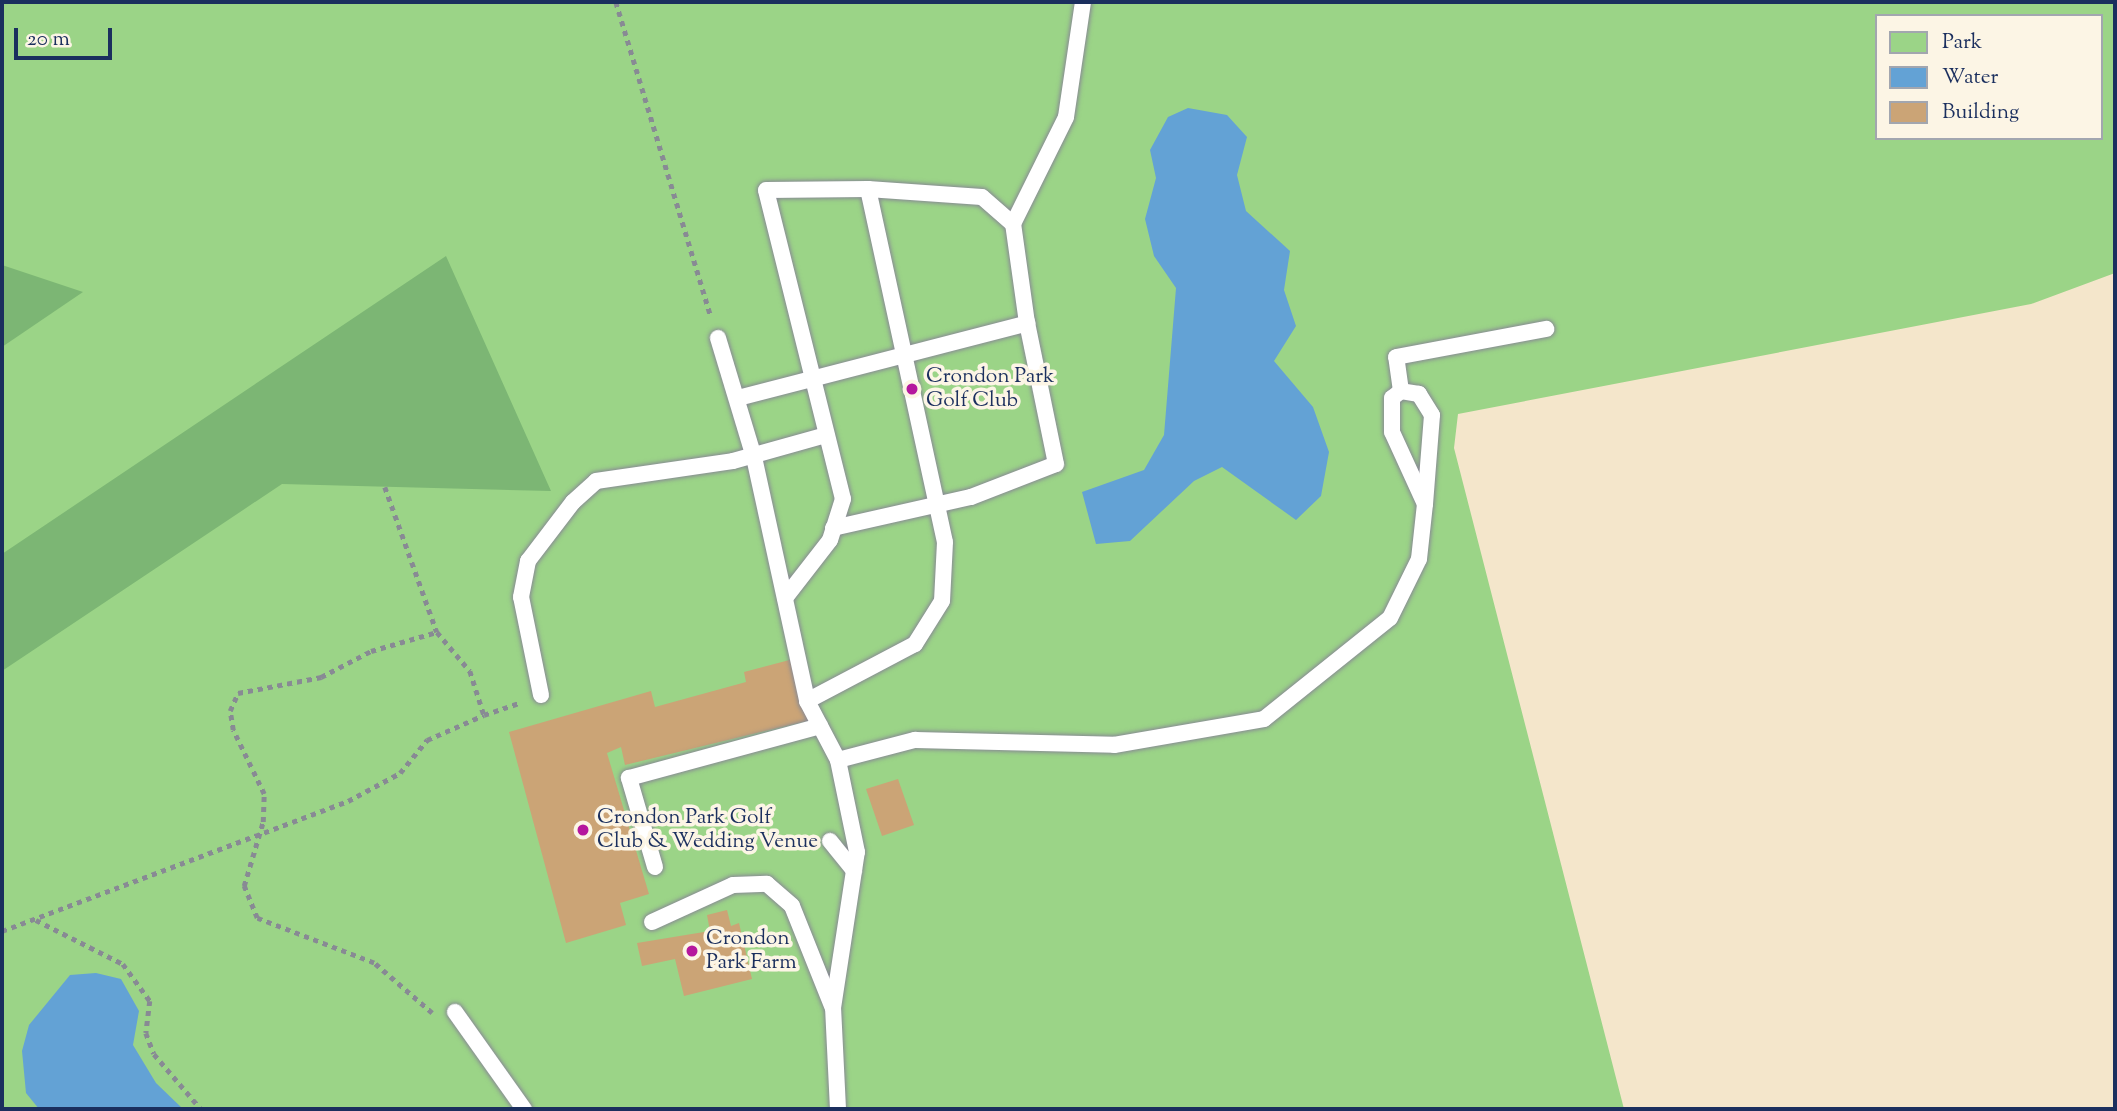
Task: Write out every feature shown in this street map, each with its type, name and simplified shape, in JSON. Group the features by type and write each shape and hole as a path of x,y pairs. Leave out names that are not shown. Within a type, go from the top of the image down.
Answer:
{"lane":[{"path":"833,528 937,504 1056,464 1027,323 1013,224 1066,117 1083,2"},
{"path":"785,598 807,575 833,528 843,499 766,190 867,189 982,197 1013,224"},
{"path":"807,701 915,644 942,601 945,542 867,189"},
{"path":"738,398 902,352 1027,323"},
{"path":"1401,391 1396,357 1546,329"},
{"path":"718,338 754,457 807,701 838,760 858,852 833,1008 838,1109"},
{"path":"838,760 915,740 1114,746 1264,719 1390,618 1419,559 1425,504 1432,415 1419,394 1401,391 1392,398 1392,432 1425,504"},
{"path":"541,695 521,597 528,561 548,528 596,481 754,457 826,435"},
{"path":"655,867 629,778 820,726"},
{"path":"830,841 854,871"},
{"path":"652,922 733,885 767,884 792,906 833,1008"},
{"path":"455,1012 524,1109"}],"path":[{"path":"616,2 718,338"},
{"path":"385,487 437,632 470,671 484,715"},
{"path":"437,632 371,651 321,677 238,692 230,710 233,730 264,794 261,830 244,886 257,918 374,962 427,1011 440,1017 455,1012"},
{"path":"2,931 377,788 427,740 484,715 541,695"},
{"path":"36,920 123,964 150,1001 146,1032 154,1054 201,1109"}],"green space":[{"path":"2,2 2115,2 2115,273 2031,304 1458,414 1454,448 1624,1109 2,1109"},
{"path":"446,256 551,491 282,484 2,671 2,554"},
{"path":"2,265 83,292 2,347"}],"water":[{"path":"1188,108 1227,115 1247,137 1237,175 1246,211 1290,251 1284,290 1296,326 1274,361 1313,407 1329,452 1321,496 1296,520 1222,467 1194,481 1130,541 1096,544 1082,492 1144,470 1164,435 1176,288 1154,256 1145,219 1156,178 1150,150 1168,117"},
{"path":"96,973 121,979 139,1011 133,1045 156,1083 183,1109 39,1109 26,1093 22,1051 29,1025 70,975"}],"building":[{"name":"Crondon Park Golf Club & Wedding Venue","path":"797,658 811,720 625,765 621,747 607,753 649,894 620,903 626,925 566,943 509,732 651,691 655,707 746,682 744,672"},
{"path":"898,779 914,825 882,836 866,789"},
{"name":"Crondon Park Farm","path":"727,910 731,926 739,923 752,979 684,996 675,959 642,966 637,943 710,931 707,915"}],"place":[{"name":"Crondon Park Golf Club","path":"912,389"},
{"name":"Crondon Park Golf Club & Wedding Venue","path":"583,830"},
{"name":"Crondon Park Farm","path":"692,951"}]}
